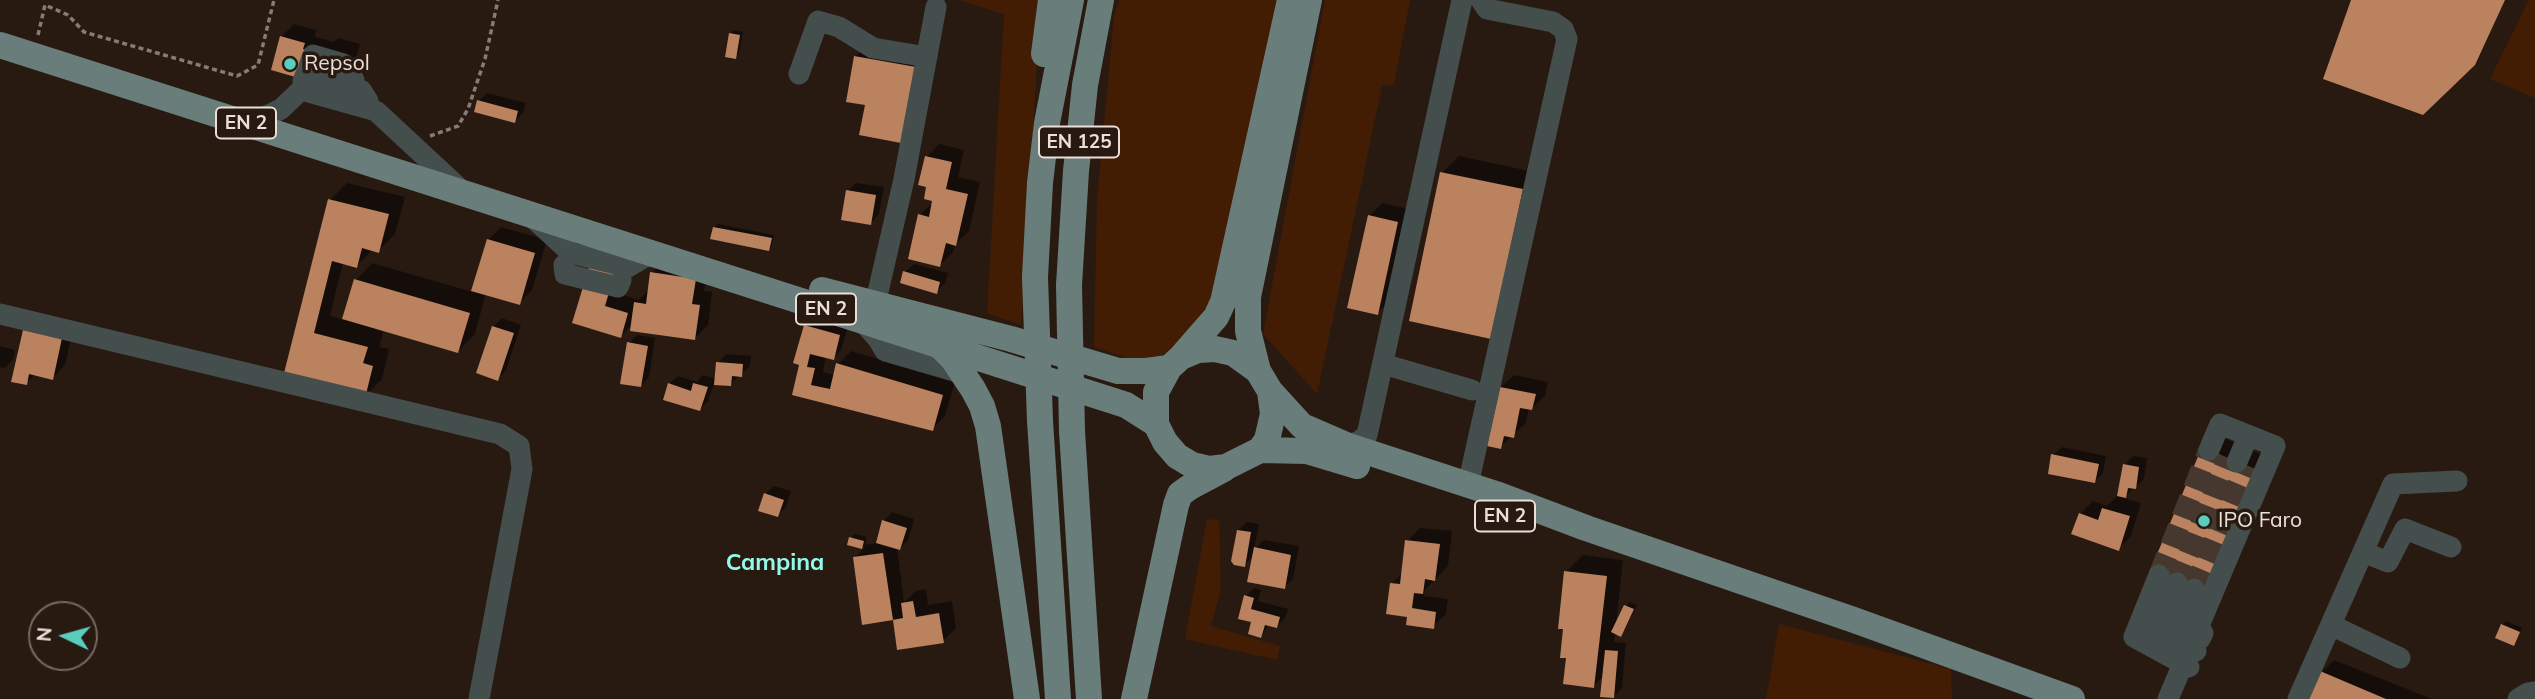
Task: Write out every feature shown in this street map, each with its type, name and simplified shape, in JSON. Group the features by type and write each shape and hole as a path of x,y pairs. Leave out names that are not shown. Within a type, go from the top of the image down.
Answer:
{"main road":[{"path":"1040,183 1038,117 1051,0"},
{"name":"EN 125","path":"1058,699 1040,421 1035,277 1046,123 1071,0"},
{"name":"EN 125","path":"1089,699 1072,431 1069,285 1083,110 1101,0"},
{"path":"1156,424 1156,392 1175,363 1216,317 1223,302 1290,0"},
{"path":"1134,699 1176,505 1181,494 1189,487 1251,455 1267,440 1272,427 1273,414 1248,331 1248,297 1309,0"},
{"name":"EN 2","path":"0,45 655,254 869,313 1011,339 1118,371 1175,363 1198,350 1215,349 1233,353 1264,381 1302,426 1346,445 1751,584 2072,699"},
{"name":"EN 2","path":"492,201 869,313 939,344 1126,405 1156,424 1165,442 1177,456 1192,465 1209,469 1226,467 1251,455 1307,450 1573,536 1751,584"},
{"path":"939,344 964,374 982,406 988,426 1027,699"}],"street":[{"path":"1346,445 1359,442 1367,435 1462,0"},
{"path":"1468,485 1567,38 1563,29 1553,22 1513,7 1487,9 1481,0"},
{"path":"936,7 904,179 869,313 885,351 964,374"},
{"path":"799,74 818,21 839,27 873,48 927,57"},
{"path":"303,79 401,135"},
{"path":"250,124 271,116 303,79"},
{"path":"303,79 362,91 401,135 461,191"},
{"path":"303,79 362,91"},
{"path":"527,212 559,255 623,277"},
{"path":"559,255 570,253 623,277"},
{"path":"623,277 643,257 655,254"},
{"path":"0,314 500,434 519,446 522,468 479,699"},
{"path":"1383,364 1472,390"},
{"path":"1371,419 1375,438 1389,459"},
{"path":"2168,699 2192,650 2275,446 2243,434 2228,458"},
{"path":"2298,699 2393,484 2456,481"},
{"path":"2363,552 2388,562 2405,529 2451,547"},
{"path":"2177,583 2158,629 2192,650"},
{"path":"2331,625 2400,658"},
{"path":"2176,699 2192,650"},
{"path":"2518,699 2535,692"}],"path":[{"path":"34,55 46,2 68,15 84,32 237,76 258,65 274,0"},
{"path":"401,135 442,133 458,126 468,109 485,59 498,0"}],"shaded area":[{"path":"958,0 1041,0 1021,325 987,313 1004,14"},
{"path":"1119,0 1281,0 1215,289 1198,327 1160,357 1130,359 1094,347 1097,200 1114,16"},
{"path":"1325,0 1410,0 1394,85 1382,86 1317,394 1263,334"},
{"path":"2529,0 2535,0 2535,98 2490,79"},
{"path":"1207,519 1219,520 1221,589 1211,626 1280,646 1277,660 1185,639"},
{"path":"1779,624 1951,669 1952,699 1766,699"}],"building":[{"path":"2351,0 2505,0 2475,65 2423,115 2323,79"},
{"path":"729,33 740,35 736,59 725,57"},
{"path":"280,36 305,43 303,49 322,54 313,82 271,70"},
{"path":"854,56 916,67 901,143 859,135 865,105 846,102"},
{"path":"477,100 518,111 515,123 474,112"},
{"path":"925,156 952,162 946,189 968,194 956,246 946,243 940,267 908,259 918,214 929,217 932,201 924,199 926,187 918,185"},
{"path":"1440,172 1523,189 1491,339 1409,321"},
{"path":"846,190 876,195 871,225 841,220"},
{"path":"328,199 389,214 379,253 362,248 357,268 332,261 314,333 368,347 363,363 373,366 365,398 283,377"},
{"path":"1368,215 1398,222 1378,315 1347,308"},
{"path":"713,227 772,238 769,251 710,239"},
{"path":"487,239 535,253 520,305 471,291"},
{"path":"594,251 619,259 605,306 628,313 621,338 572,323"},
{"path":"903,271 940,282 937,294 900,283"},
{"path":"650,272 696,279 692,304 700,305 695,340 630,331 634,302 646,304"},
{"path":"354,279 470,313 458,353 342,319"},
{"path":"804,325 840,335 834,360 810,354 807,367 815,368 811,385 830,389 836,363 943,395 933,431 792,395 799,365 793,363"},
{"path":"492,326 514,333 498,381 476,373"},
{"path":"23,330 62,338 53,380 29,374 27,385 11,382"},
{"path":"627,342 648,346 641,387 620,384"},
{"path":"716,362 743,364 742,377 732,376 731,386 714,385"},
{"path":"668,383 691,391 693,383 708,387 700,411 663,400"},
{"path":"1500,387 1536,394 1532,410 1520,408 1514,438 1504,436 1501,449 1487,446"},
{"name":"IPO Faro","path":"2202,447 2257,471 2205,595 2150,571"},
{"path":"2051,454 2099,464 2095,483 2048,474"},
{"path":"2123,464 2139,467 2136,489 2128,488 2126,498 2117,496"},
{"path":"764,493 784,500 778,517 758,511"},
{"path":"2102,508 2130,516 2119,551 2071,534 2079,513 2098,520"},
{"path":"882,520 907,528 900,550 876,543"},
{"path":"1237,530 1251,532 1245,567 1234,565 1231,561"},
{"path":"849,537 864,541 862,549 847,545"},
{"path":"1405,540 1440,544 1435,581 1425,579 1423,594 1414,593 1412,608 1436,612 1434,629 1406,625 1407,617 1386,614 1390,583 1400,584"},
{"path":"1254,547 1291,555 1285,589 1247,582"},
{"path":"883,553 893,620 862,625 853,557"},
{"path":"1564,571 1607,576 1594,688 1563,684 1566,658 1560,658 1563,629 1558,629"},
{"path":"1244,595 1254,598 1251,609 1280,617 1277,628 1265,625 1261,638 1248,634 1251,622 1238,619"},
{"path":"913,601 916,617 939,613 944,643 897,650 893,620 903,618 901,603"},
{"path":"1624,605 1634,609 1621,637 1611,632"},
{"path":"2501,624 2520,632 2514,646 2495,638"},
{"path":"1605,650 1618,651 1614,698 1600,697"},
{"path":"2320,671 2386,699 2308,699"}],"tunnel":[{"path":"2159,575 2209,450"},
{"path":"2177,583 2228,458"},
{"path":"2194,589 2246,465"}],"place":[{"name":"Repsol","path":"290,64"},
{"name":"IPO Faro","path":"2204,521"}],"district":[{"name":"Campina","path":"775,563"}]}
